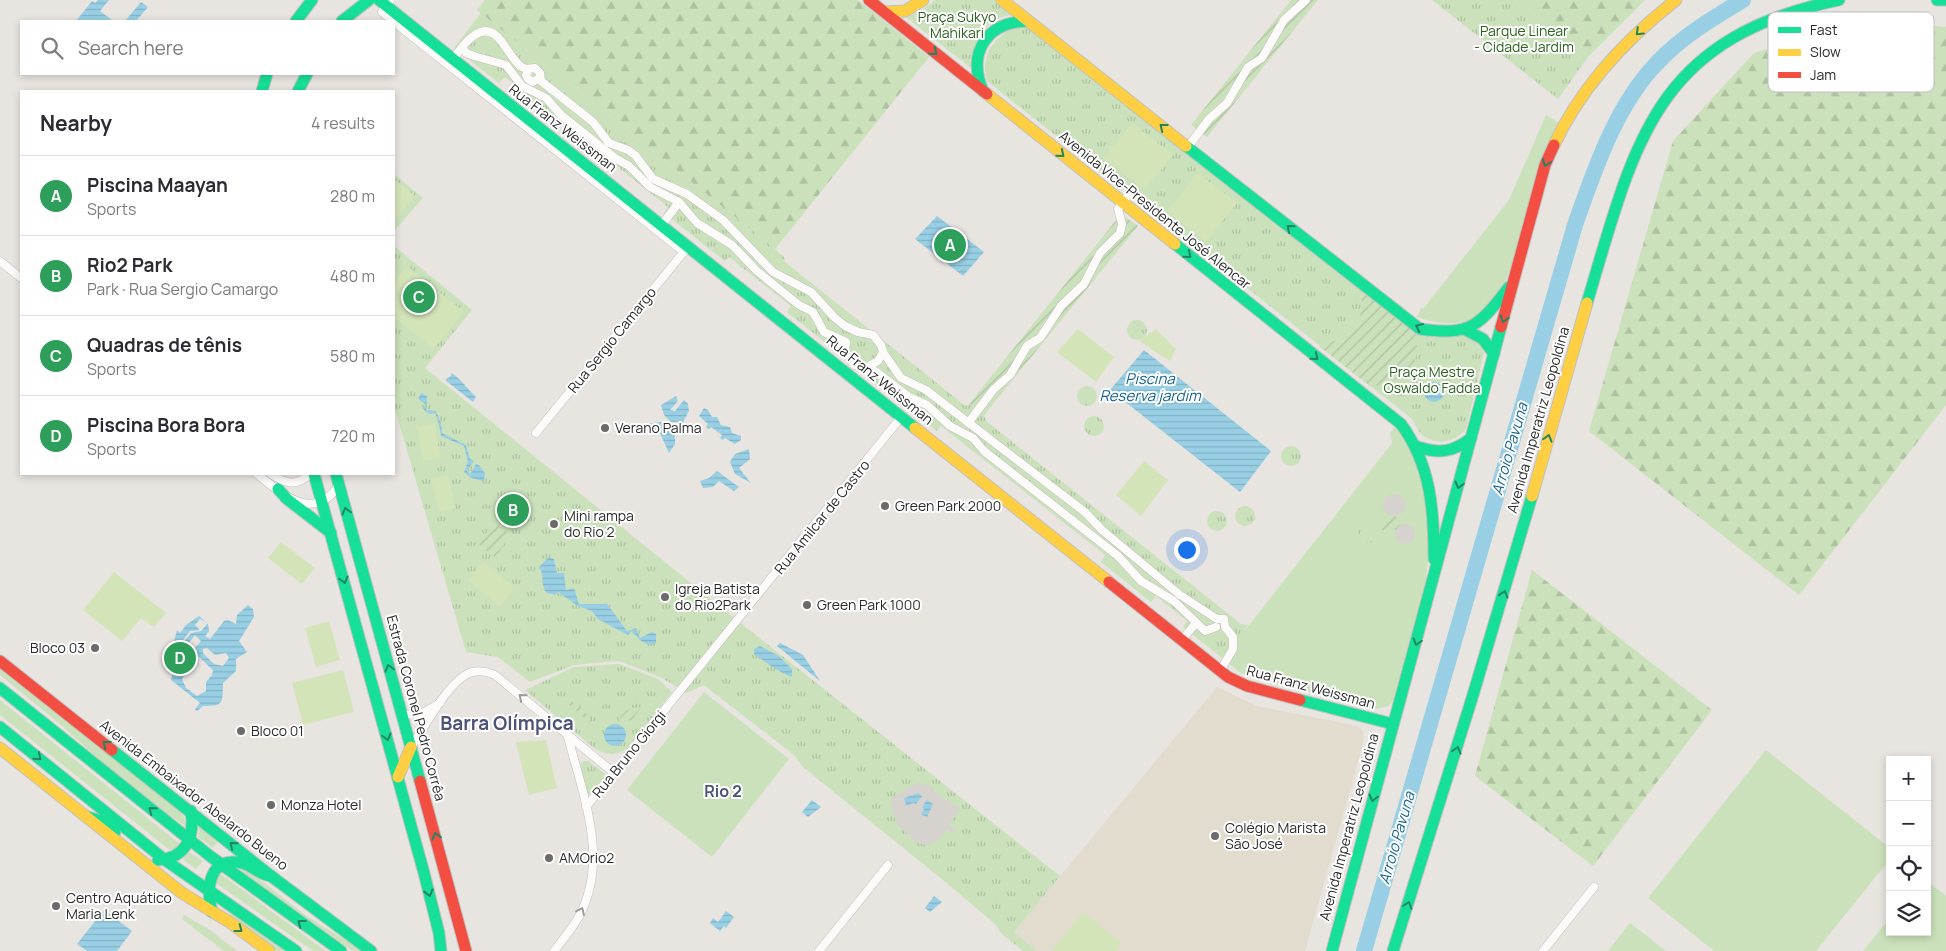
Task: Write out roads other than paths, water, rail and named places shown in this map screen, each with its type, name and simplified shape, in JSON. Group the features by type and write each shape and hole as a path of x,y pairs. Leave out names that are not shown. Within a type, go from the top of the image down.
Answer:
{"main road":[{"path":"297,20 312,0"},
{"path":"343,20 369,0"},
{"name":"Avenida Vice-Presidente José Alencar","path":"869,0 1401,424 1418,447 1429,482 1435,531 1434,578"},
{"path":"884,12 905,11 923,0"},
{"path":"1002,0 1405,319 1420,328 1428,331 1453,332 1466,330 1478,324 1496,307 1514,280"},
{"name":"Avenida Imperatriz Leopoldina","path":"1332,951 1537,190 1565,121 1585,91 1623,48 1660,12 1676,0"},
{"name":"Avenida Imperatriz Leopoldina","path":"1786,12 1840,0"},
{"path":"1937,0 1946,0"},
{"name":"Rua Franz Weissman","path":"385,2 661,226 686,249 902,416 1220,671 1247,686 1393,724"},
{"name":"Avenida Imperatriz Leopoldina","path":"1393,951 1514,561 1608,232 1631,163 1648,128 1671,90 1722,42 1768,19"},
{"path":"983,91 976,67 977,56 987,38 1004,24 1028,21"},
{"path":"262,90 267,75"},
{"path":"299,90 306,75"},
{"path":"1466,330 1483,339 1494,354"},
{"path":"1418,447 1434,452 1446,452 1461,446 1471,438"},
{"path":"314,475 433,906 441,951"},
{"name":"Estrada Coronel Pedro Corrêa","path":"338,480 466,951"},
{"path":"278,489 287,499 331,533"},
{"name":"Avenida Embaixador Abelardo Bueno","path":"0,661 271,876 371,951"},
{"path":"0,679 48,718 75,747"},
{"path":"0,688 190,841 341,951"},
{"path":"0,727 165,860 296,951"},
{"path":"398,777 411,747"},
{"path":"0,748 182,893 231,922 269,951"},
{"path":"88,817 104,823 145,855 156,860 165,860 180,854 190,841 194,821 191,811"},
{"path":"212,912 207,890 210,877 223,865 240,863 259,874 271,876"}],"street":[{"path":"1188,146 1209,119 1227,103 1248,67 1262,58 1284,20 1306,0"},
{"path":"385,2 382,12 391,20"},
{"path":"395,24 686,249"},
{"path":"453,59 472,35 486,32 494,34 501,40 512,58 520,66 529,69 526,75 528,79 532,82 540,78 541,81 592,122 609,143 628,150 635,156 654,179 696,200 723,220 773,272 811,292 834,317 858,332 873,335 881,345 883,352 906,381 926,390 1086,513 1102,530 1180,595 1222,629 1225,627 1233,638 1233,649 1220,671"},
{"path":"462,47 466,53 506,65 522,86 546,98 561,115 615,158 629,166 650,187 679,202 697,223 732,245 757,271 799,305 813,312 824,332 846,342"},
{"path":"968,423 994,389 1010,375 1028,346 1040,338 1060,306 1084,284 1100,253 1120,233 1122,224 1117,214 1122,203 1133,189"},
{"path":"661,226 679,202"},
{"name":"Rua Sergio Camargo","path":"536,433 686,249"},
{"path":"0,261 20,277"},
{"path":"858,332 851,335 846,342 845,351 848,358 854,364 875,371 909,397 927,405 950,426 973,438 984,451 1118,556 1141,580 1174,601 1205,631 1216,623"},
{"path":"867,367 878,361 883,352"},
{"name":"Rua Amilcar de Castro","path":"713,650 902,416"},
{"path":"258,475 278,489 307,505 322,503 338,480"},
{"path":"273,475 288,484 293,484 308,475"},
{"path":"1181,641 1196,623"},
{"name":"Rua Bruno Giorgi","path":"554,951 577,920 590,888 594,847 586,807 713,650"},
{"path":"411,747 457,681 473,672 486,672 495,675 614,773"},
{"path":"402,715 421,714 442,702"},
{"path":"568,737 586,807"},
{"path":"819,951 888,865"},
{"path":"1543,951 1594,887"}],"water":[{"path":"98,0 109,0 100,11 112,20 77,20 92,1 95,3"},
{"path":"141,2 148,7 137,20 126,20"},
{"path":"937,216 984,252 963,276 915,239"},
{"name":"Piscina Reserva jardim","path":"1144,350 1271,451 1240,492 1110,390"},
{"path":"451,373 458,377 476,397 473,402 445,380 451,376"},
{"path":"1430,382 1438,382 1444,388 1444,396 1438,402 1430,402 1424,396 1424,388"},
{"path":"421,393 427,396 426,410 436,411 441,423 442,433 466,445 470,459 474,461 467,471 470,474 476,464 479,465 485,473 484,481 471,478 464,472 468,462 464,446 441,436 435,413 429,414 424,410 425,404 418,399"},
{"path":"676,396 678,401 670,410 675,411 684,400 688,404 689,411 683,422 671,422 664,415 661,405"},
{"path":"704,408 708,410 712,417 717,417 721,425 730,427 732,433 741,436 741,440 735,444 725,438 723,440 720,438 722,435 711,427 709,429 706,427 708,424 699,416"},
{"path":"661,422 675,436 675,444 669,453 660,433 649,431 647,424"},
{"path":"749,449 750,459 739,468 751,483 735,474 730,462 735,454"},
{"path":"717,471 739,487 734,491 719,481 713,487 703,488 700,481 709,478"},
{"path":"549,557 554,559 557,573 564,573 566,590 574,588 579,604 607,604 627,631 636,628 640,638 652,632 656,634 656,642 652,645 645,643 632,631 628,635 598,619 592,611 578,606 558,592 555,595 547,593 539,567"},
{"path":"248,605 253,609 254,617 239,641 247,652 236,659 236,671 223,683 221,702 215,705 203,706 197,711 195,709 200,703 171,680 173,670 166,654 174,642 177,630 180,633 186,625 199,616 208,624 209,631 205,636 210,639 224,621 228,620 236,624 237,615","holes":["207,648 215,655 226,653 229,658 223,666 214,664 203,653 203,649","198,656 213,670 212,675 206,682 206,691 197,696 186,688 182,679 192,666 194,657"]},
{"path":"780,643 803,655 820,681 777,646"},
{"path":"760,646 779,656 792,669 792,677 754,654 754,649"},
{"path":"615,724 623,727 626,735 623,743 615,746 607,743 604,735 607,727"},
{"path":"918,793 922,796 916,804 913,803 906,806 904,798"},
{"path":"812,800 821,807 808,817 802,812"},
{"path":"927,800 933,804 927,817 921,814 924,809 922,807"},
{"path":"934,896 942,902 930,912 925,908"},
{"path":"104,910 132,931 117,951 87,951 77,944"},
{"path":"726,911 734,917 726,928 724,926 720,931 710,923 713,918 718,922"}],"waterway":[{"name":"Arroio Pavuna","path":"1364,951 1575,225 1598,161 1618,118 1630,98 1657,63 1687,36 1743,0"}],"place":[{"name":"Piscina Maayan","path":"950,245"},
{"name":"Quadras de tênis","path":"419,297"},
{"name":"Verano Palma","path":"605,428"},
{"name":"Green Park 2000","path":"885,506"},
{"name":"Rio2 Park","path":"513,510"},
{"name":"Mini rampa do Rio 2","path":"554,524"},
{"name":"Igreja Batista do Rio2Park","path":"665,597"},
{"name":"Green Park 1000","path":"807,605"},
{"name":"Bloco 03","path":"95,648"},
{"name":"Piscina Bora Bora","path":"180,658"},
{"name":"Bloco 01","path":"241,731"},
{"name":"Monza Hotel","path":"271,805"},
{"name":"Colégio Marista São José","path":"1215,836"},
{"name":"AMOrio2","path":"549,858"},
{"name":"Centro Aquático Maria Lenk","path":"56,906"}],"district":[{"name":"Barra Olímpica","path":"507,723"},
{"name":"Rio 2","path":"723,791"}],"park label":[{"name":"Praça Sukyo Mahikari","path":"957,25"},
{"name":"Parque Linear - Cidade Jardim","path":"1524,40"},
{"name":"Praça Mestre Oswaldo Fadda","path":"1432,380"}]}
